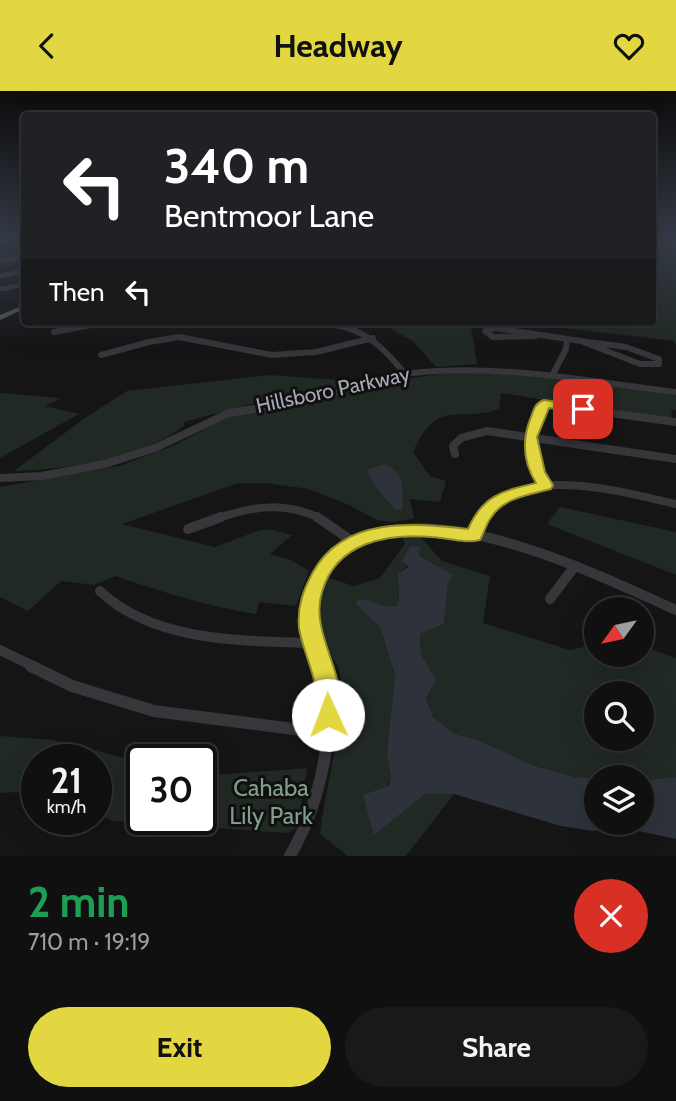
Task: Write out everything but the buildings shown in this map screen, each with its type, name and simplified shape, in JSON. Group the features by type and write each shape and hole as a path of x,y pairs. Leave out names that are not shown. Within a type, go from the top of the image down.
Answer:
{"main road":[{"path":"0,318 21,308"}],"street":[{"path":"0,289 21,286"},
{"path":"54,332 86,326"},
{"path":"349,326 373,338 405,374"},
{"path":"535,336 493,337 485,331 495,328 581,341 639,351 659,359 659,364 640,363 581,341"},
{"path":"101,355 175,337 196,338 246,351 276,355 318,353 373,338"},
{"path":"552,376 568,348 568,340"},
{"name":"Hillsboro Parkway","path":"0,478 54,474 117,461 155,448 229,413 309,400 405,374 434,370 477,370 552,376 676,392"},
{"path":"545,485 537,472 530,437 544,404 676,422"},
{"path":"455,454 453,446 461,438 475,433 498,432 676,459"},
{"path":"474,536 482,517 493,504 507,495 545,485 584,487 676,503"},
{"path":"188,529 248,508 283,506 317,516 352,541"},
{"path":"290,856 313,811 325,733 327,684 313,643 309,615 315,582 333,557 352,541 386,531 431,531 474,536 575,566 676,610"},
{"path":"550,599 575,566"},
{"path":"100,591 117,608 179,631 313,643"},
{"path":"0,650 72,686 154,711 325,733"}],"green space":[{"path":"656,275 676,275 676,345 674,341 548,326 656,326"},
{"path":"387,326 471,326 477,364 436,367 414,342"},
{"path":"448,373 517,374 676,395 676,410 672,410 671,420 501,393 499,409 440,418 422,435 413,452 430,476 446,481 440,502 410,499 414,518 394,522 377,520 309,489 266,483 238,483 122,524 215,547 260,530 292,535 270,554 291,560 309,571 296,606 259,602 256,614 185,598 115,576 94,585 61,581 28,611 0,597 0,487 119,466 175,445 226,418 248,411 321,400 383,382"},
{"path":"269,375 354,381 308,397 252,404 184,422 184,426 145,448 102,461 14,471 82,420 127,391"},
{"path":"0,393 61,398 45,406 79,414 0,458"},
{"path":"560,507 676,532 676,575 547,524"},
{"path":"417,533 442,561 490,576 483,623 570,650 584,647 584,667 654,667 654,650 676,658 676,777 654,779 654,765 584,765 584,777 575,777 535,766 478,740 455,734 433,717 426,698 436,680 421,654 420,634 444,624 448,583 419,556 398,574 399,601 396,607 383,608 364,599 380,627 395,675 387,757 391,775 374,834 425,794 454,794 406,856 348,856 320,834 340,714 341,693 337,664 322,640 317,622 320,595 326,577 354,586 380,578 405,544 401,535"},
{"name":"Cahaba Lily Park","path":"0,736 68,744 21,744 21,792 0,793"},
{"name":"Cahaba Lily Park","path":"112,755 126,758 126,822 113,821"},
{"name":"Cahaba Lily Park","path":"307,768 298,826 288,833 217,828 217,775"}],"shaded area":[{"path":"385,464 397,472 402,482 402,510 395,510 375,486 367,470"},
{"path":"410,546 420,547 419,556 453,575 448,583 444,624 420,634 421,654 436,680 426,698 433,717 455,734 478,740 535,766 584,777 584,830 561,826 454,794 425,794 374,835 363,795 389,786 391,775 387,757 395,675 380,627 356,604 358,599 396,607 399,601 398,574 409,566 402,562"},
{"path":"676,777 676,839 654,834 654,779"}],"route":[{"path":"328,715 327,684 313,643 309,615 315,582 333,557 352,541 386,531 431,531 474,536 482,517 493,504 507,495 545,485 537,472 530,437 537,415 544,404 583,409"}]}
